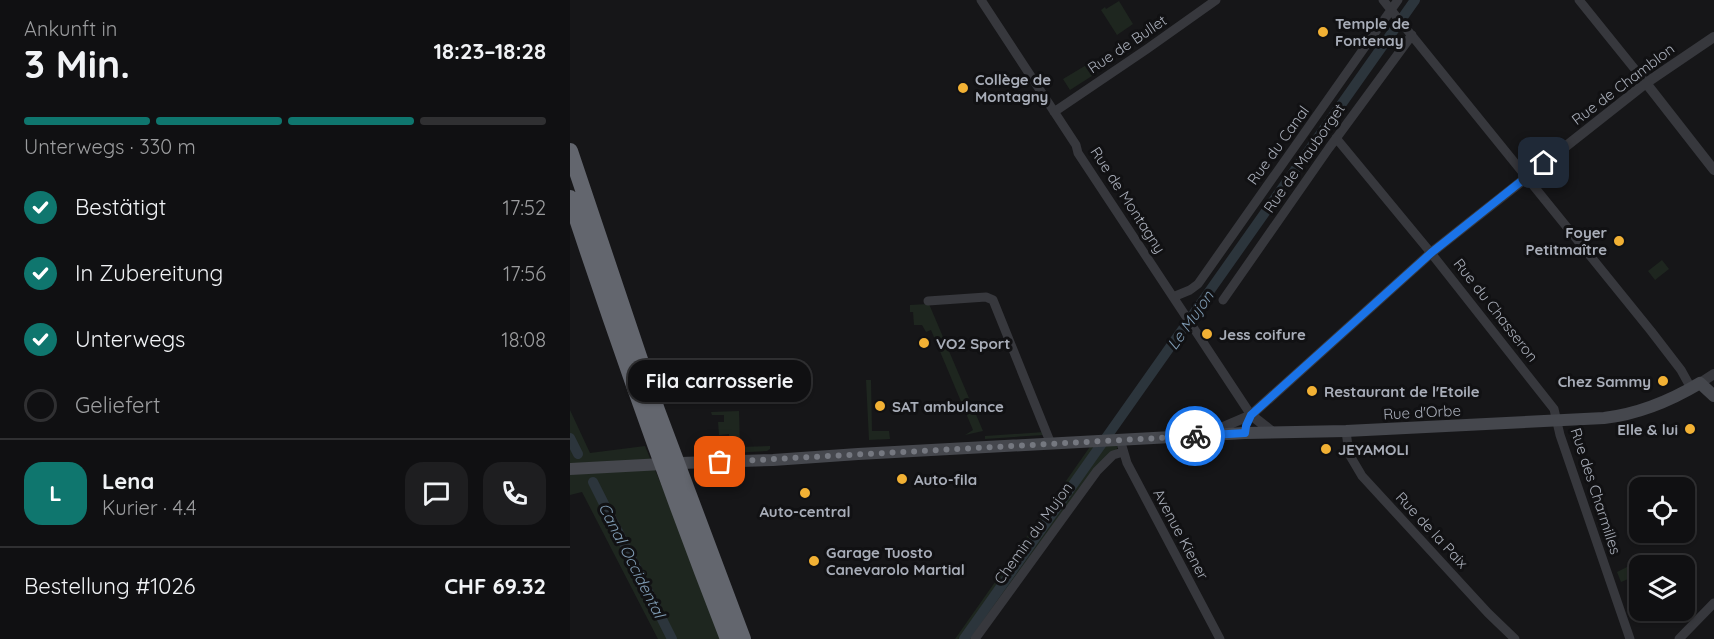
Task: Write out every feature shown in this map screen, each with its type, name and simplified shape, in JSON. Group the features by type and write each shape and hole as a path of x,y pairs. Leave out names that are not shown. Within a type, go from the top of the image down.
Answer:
{"highway":[{"path":"570,151 657,410 743,639"},
{"path":"570,198 651,435 728,639"}],"main road":[{"path":"1696,385 1714,396"},
{"name":"Rue d'Orbe","path":"580,469 765,461 1094,441 1120,444 1245,433 1346,431 1557,421 1627,414 1649,408 1696,385"}],"street":[{"name":"Rue de Montagny","path":"981,0 1076,145 1078,153 1251,415"},
{"name":"Rue de Bullet","path":"1054,112 1216,0"},
{"path":"1383,0 1681,370 1696,385"},
{"name":"Rue du Canal","path":"1173,297 1191,290 1198,284 1393,12 1398,0"},
{"path":"1579,0 1714,170"},
{"name":"Rue de Mauborget","path":"1222,300 1409,32"},
{"name":"Rue de Chamblon","path":"1202,436 1251,415 1431,253 1646,83 1714,37"},
{"name":"Rue du Chasseron","path":"1336,138 1550,403 1557,421"},
{"path":"928,301 986,297 993,300 1051,444"},
{"name":"Rue d'Orbe","path":"1696,385 1714,374"},
{"path":"1251,415 1274,433"},
{"name":"Rue de Chamblon","path":"1245,433 1251,415"},
{"name":"Rue des Charmilles","path":"1557,421 1630,639"},
{"name":"Rue de la Paix","path":"1346,431 1349,454 1362,476 1488,613 1515,639"},
{"name":"Chemin du Mujon","path":"975,639 1096,471 1113,455 1120,444"},
{"name":"Avenue Kiener","path":"1120,444 1127,463 1220,639"},
{"path":"1679,639 1714,603"}],"shaded area":[{"path":"1119,1 1133,24 1117,35 1101,10"},
{"path":"1088,64 1095,74 1070,90 1063,79"},
{"path":"1662,260 1669,269 1655,280 1648,271"},
{"path":"929,304 983,431 965,435 973,430 931,330 926,332 922,325 914,325 910,305"},
{"path":"866,380 871,380 872,431 889,431 890,439 869,440"},
{"path":"570,410 590,453 645,446 726,639 658,639 582,492 570,495"},
{"path":"739,411 740,447 770,446 770,449 767,451 704,453 701,446 703,450 729,448 729,434 719,435 718,422 724,422 724,415 712,415 711,412"},
{"path":"1044,432 1043,435 985,439 985,436"},
{"path":"1122,440 975,639 955,639 1094,441"},
{"path":"1629,566 1629,579 1621,582 1617,572"}],"waterway":[{"name":"Le Mujon","path":"964,639 1415,0"},
{"name":"Canal Occidental","path":"570,438 578,454"},
{"name":"Canal Occidental","path":"593,482 672,639"}],"way so far":[{"path":"720,462 1195,436"}],"place":[{"name":"Temple de Fontenay","path":"1323,32"},
{"name":"Collège de Montagny","path":"963,88"},
{"name":"Foyer Petitmaître","path":"1619,241"},
{"name":"Jess coifure","path":"1207,334"},
{"name":"VO2 Sport","path":"924,343"},
{"name":"Chez Sammy","path":"1663,381"},
{"name":"Restaurant de l'Etoile","path":"1312,391"},
{"name":"SAT ambulance","path":"880,406"},
{"name":"Elle & lui","path":"1690,429"},
{"name":"JEYAMOLI","path":"1326,449"},
{"name":"Fila carrosserie","path":"720,462"},
{"name":"Auto-fila","path":"902,479"},
{"name":"Auto-central","path":"805,493"},
{"name":"Garage Tuosto Canevarolo Martial","path":"814,561"}],"route":[{"path":"1195,436 1245,433 1247,421 1251,415 1431,253 1544,163"}]}
